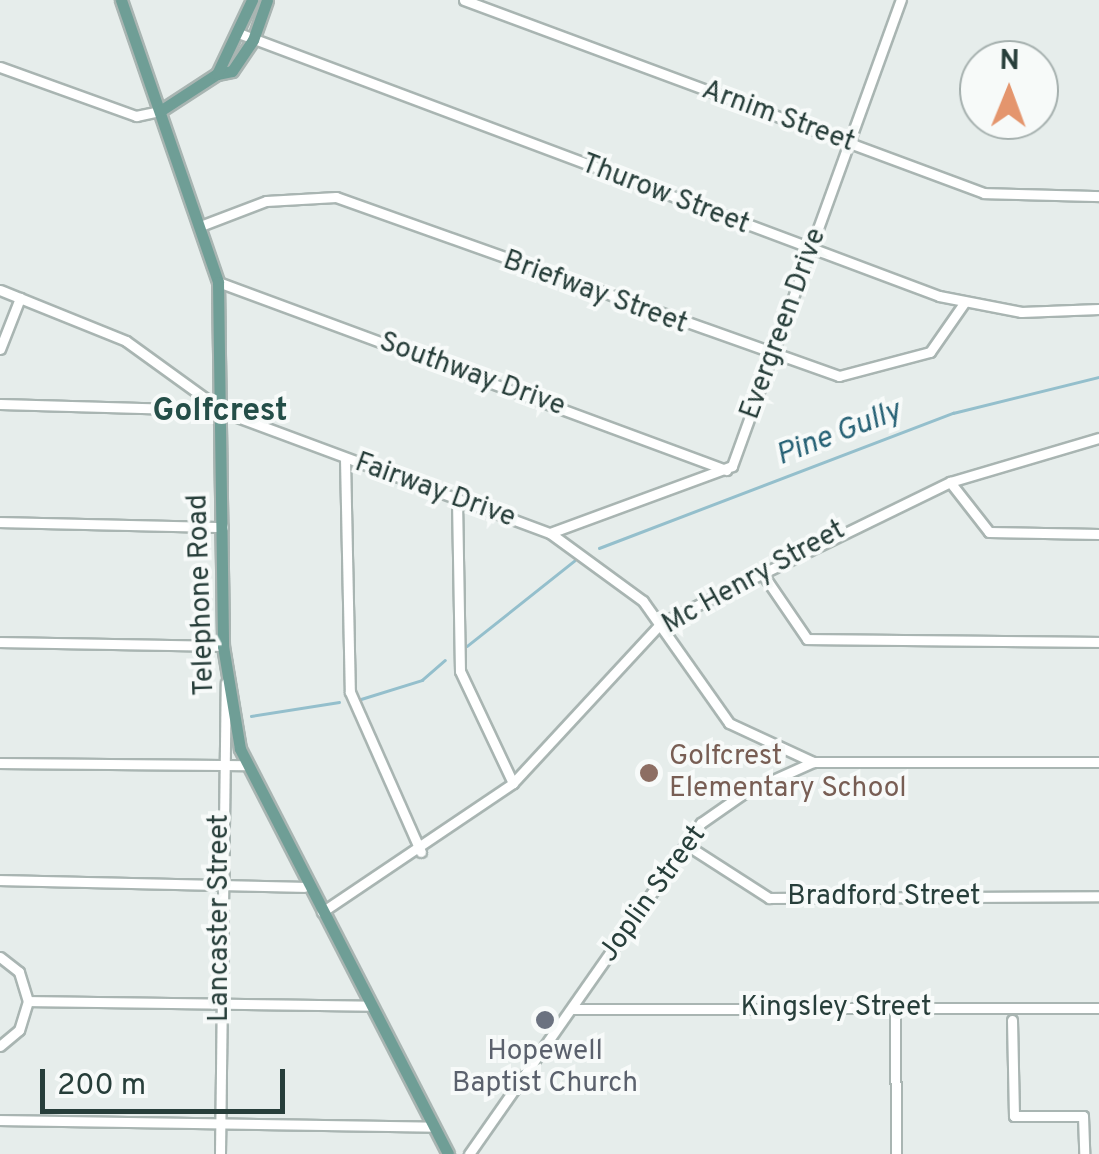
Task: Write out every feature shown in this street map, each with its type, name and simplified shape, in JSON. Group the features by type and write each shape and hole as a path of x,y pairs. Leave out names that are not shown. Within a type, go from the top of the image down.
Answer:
{"main road":[{"name":"Telephone Road","path":"121,0 203,225 218,282 224,412 223,646 226,683 245,765 304,887 448,1154"},
{"path":"217,74 240,34 252,0"},
{"path":"160,111 217,74 232,71 253,40 268,0"}],"street":[{"name":"Arnim Street","path":"464,0 984,193 1099,196"},
{"name":"Evergreen Drive","path":"726,470 773,356 901,0"},
{"name":"Thurow Street","path":"240,34 810,249 964,303 1035,313 1099,309"},
{"path":"0,67 136,116 160,111"},
{"name":"Briefway Street","path":"203,225 266,201 336,197 831,375 872,373 936,348 964,303"},
{"name":"Southway Drive","path":"218,282 726,470"},
{"name":"Fairway Drive","path":"0,290 126,341 224,412 550,533 618,576 661,624 704,699 729,723 814,762"},
{"path":"0,349 20,298"},
{"path":"0,404 224,412"},
{"name":"Mc Henry Street","path":"319,913 422,852 513,782 661,624 950,482 1099,438"},
{"path":"345,459 350,692 422,852"},
{"path":"550,533 726,470"},
{"path":"950,482 989,532 1099,534"},
{"path":"457,500 460,671 513,782"},
{"path":"0,522 223,527"},
{"path":"762,573 806,639 1099,642"},
{"path":"0,642 223,646"},
{"name":"Lancaster Street","path":"220,1154 222,886 218,766 226,683"},
{"path":"0,762 245,765"},
{"name":"Joplin Street","path":"469,1154 685,844 744,793 814,762 1099,762"},
{"name":"Bradford Street","path":"685,844 769,898 1099,896"},
{"path":"0,880 304,887"},
{"path":"0,957 19,972 28,1001 19,1030 0,1046"},
{"path":"28,1001 369,1006"},
{"path":"895,1008 896,1154"},
{"name":"Kingsley Street","path":"573,1009 1099,1008"},
{"path":"1012,1020 1014,1116 1099,1116"},
{"path":"1083,1116 1084,1154"},
{"path":"0,1120 433,1126"}],"waterway":[{"name":"Pine Gully","path":"599,548 953,413 1099,377"},
{"name":"Pine Gully","path":"467,646 574,561"},
{"name":"Pine Gully","path":"361,699 422,680 445,660"},
{"name":"Pine Gully","path":"251,716 339,702"}],"place":[{"name":"Golfcrest Elementary School","path":"649,773"},
{"name":"Hopewell Baptist Church","path":"545,1020"}],"district":[{"name":"Golfcrest","path":"220,412"}]}
